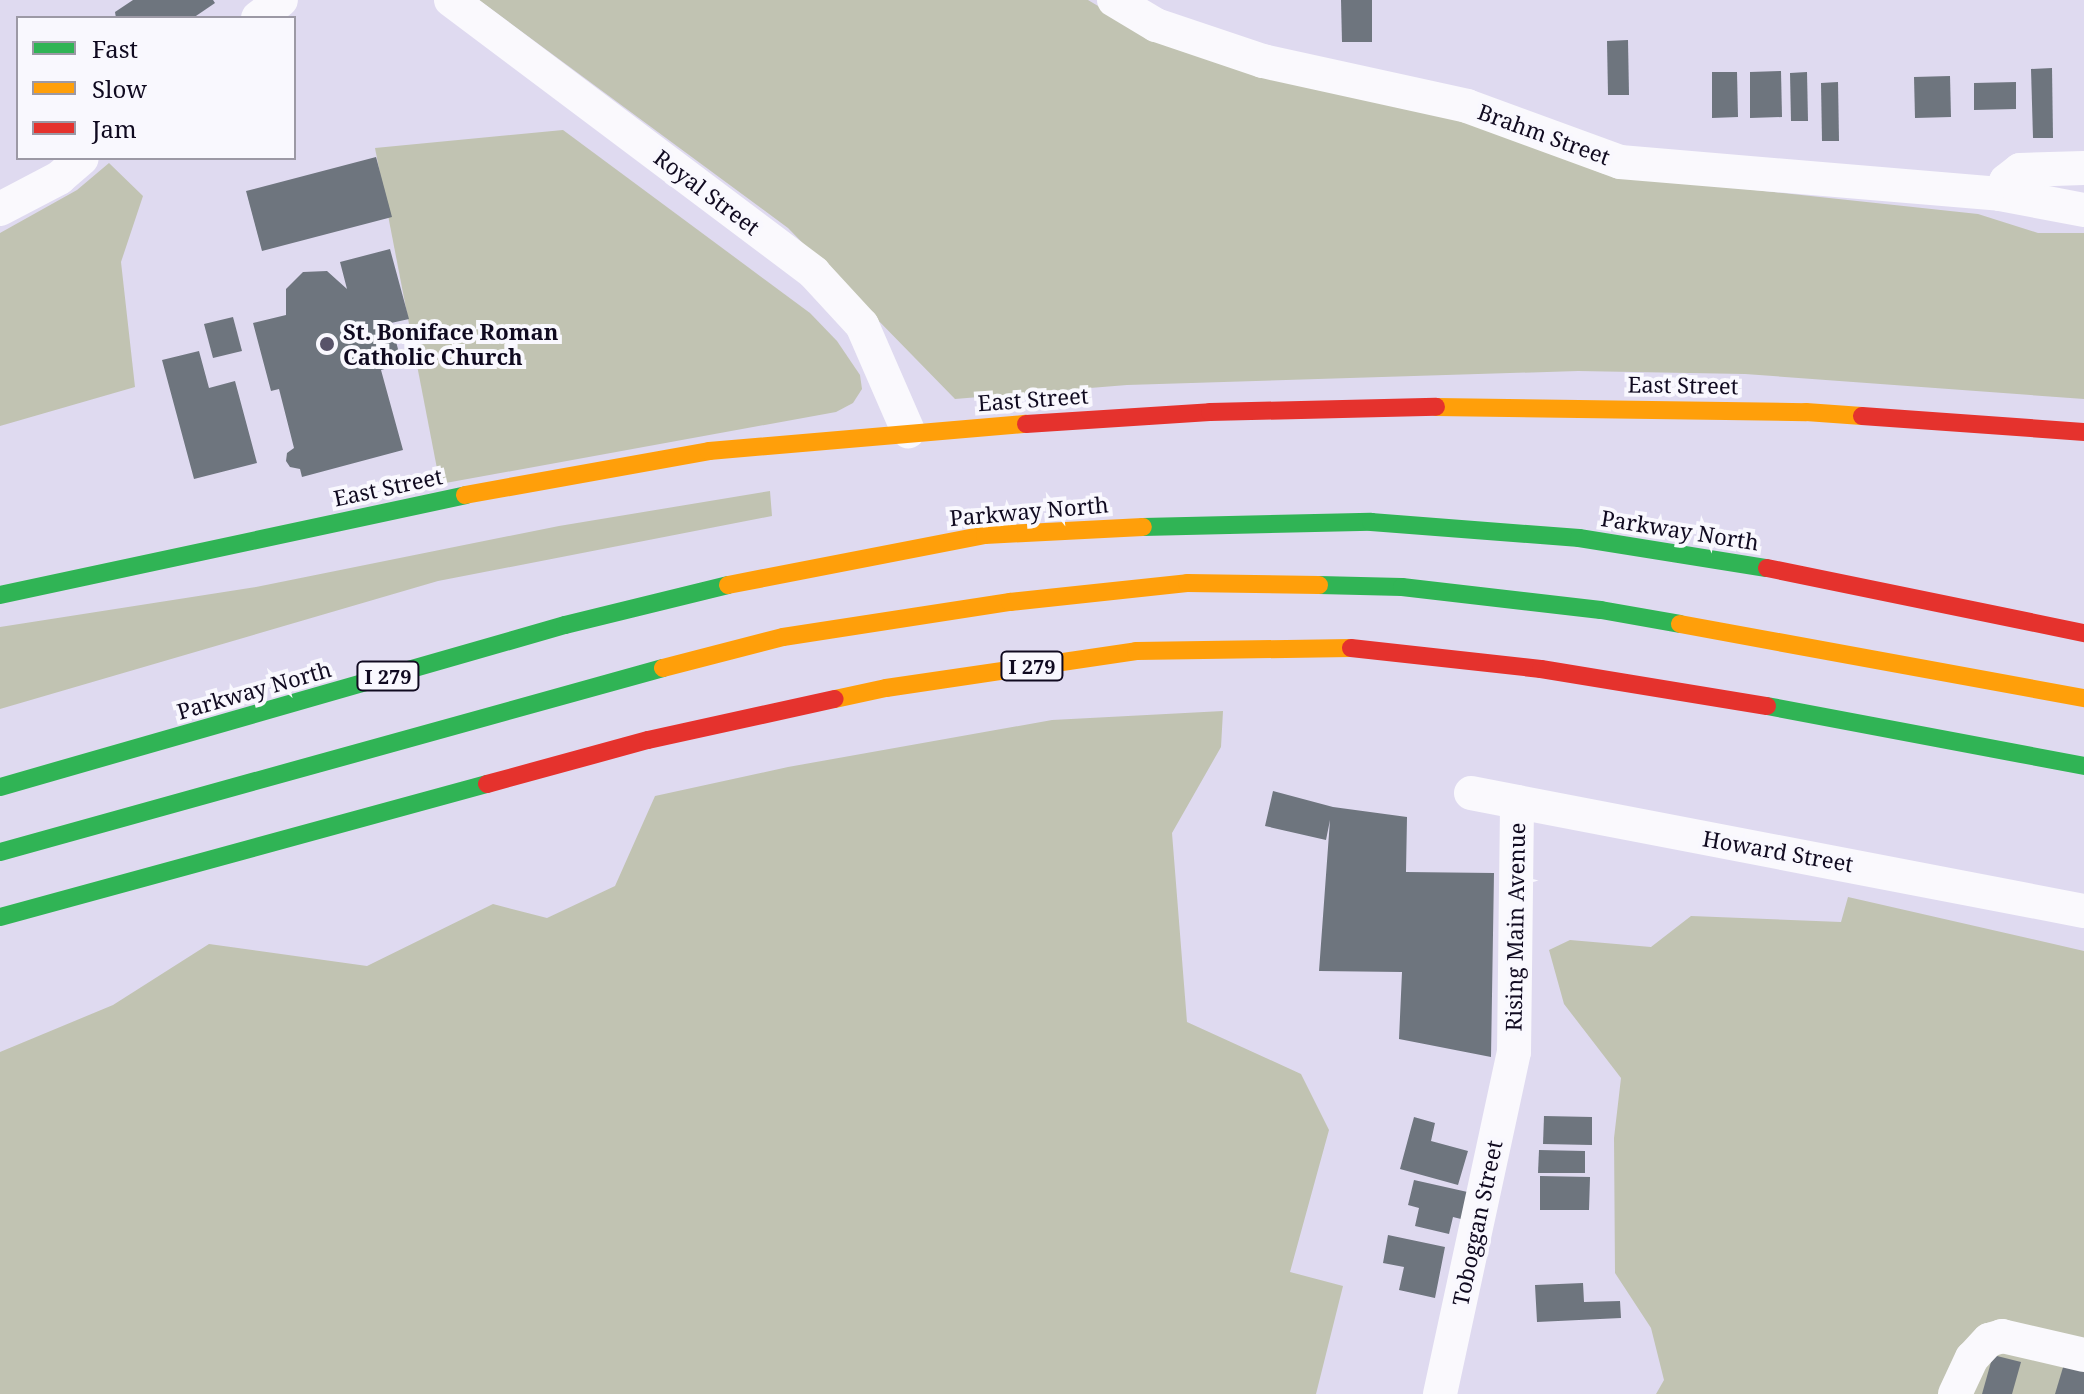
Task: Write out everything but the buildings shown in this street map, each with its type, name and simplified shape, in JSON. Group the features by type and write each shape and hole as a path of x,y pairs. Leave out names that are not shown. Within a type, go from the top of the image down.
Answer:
{"main road":[{"name":"East Street","path":"0,595 486,490 709,451 908,431 1210,412 1507,406 1806,412 2084,432"},
{"name":"Parkway North","path":"0,787 565,625 777,573 985,535 1177,525 1371,522 1579,538 1784,571 2084,633"},
{"path":"0,852 533,702 783,637 1010,602 1187,583 1402,587 1601,610 2084,698"},
{"name":"I 279","path":"0,917 648,740 886,688 1136,651 1346,647 1541,669 1769,706 2084,766"}],"street":[{"path":"261,16 281,0"},
{"name":"Royal Street","path":"451,0 814,273 862,325 908,431"},
{"name":"Brahm Street","path":"1114,0 1156,25 1263,61 1467,106 1620,162 2000,194 2084,210"},
{"path":"0,209 59,178 80,160"},
{"path":"2000,194 2006,181 2020,170 2084,168"},
{"name":"Howard Street","path":"1471,793 2084,911"},
{"name":"Rising Main Avenue","path":"1514,1052 1517,802"},
{"name":"Toboggan Street","path":"1440,1394 1514,1052"},
{"path":"1955,1394 1981,1346 2002,1336 2084,1355"}],"green space":[{"path":"479,0 1088,0 1150,37 1468,121 1604,174 1978,214 2038,233 2084,233 2084,399 1745,374 1578,371 1127,385 955,399 788,228"},
{"path":"563,130 810,313 837,341 860,375 862,389 853,403 836,412 440,484 375,148"},
{"path":"109,163 143,196 121,262 135,387 0,426 0,233 77,190"},
{"path":"770,491 772,516 438,581 0,709 0,627 256,587 559,526"},
{"path":"1223,711 1221,747 1172,833 1187,1022 1301,1074 1329,1130 1290,1272 1343,1286 1316,1394 0,1394 0,1052 113,1005 209,944 367,966 493,904 547,918 615,886 655,796 788,767 1052,720"},
{"path":"1848,897 2084,951 2084,1394 1656,1394 1664,1380 1651,1328 1615,1273 1614,1138 1621,1078 1564,1004 1549,950 1570,940 1651,947 1691,916 1841,922"}],"traffic: fast":[{"path":"0,595 465,495"},
{"path":"1143,527 1371,522 1579,538 1767,568"},
{"path":"0,787 565,625 728,585"},
{"path":"1319,585 1402,587 1601,610 1680,624"},
{"path":"0,852 663,668"},
{"path":"1767,706 2084,766"},
{"path":"0,917 487,784"}],"traffic: slow":[{"path":"1436,407 1806,412 1862,416"},
{"path":"465,495 709,451 1026,424"},
{"path":"728,585 985,535 1143,527"},
{"path":"663,668 783,637 1010,602 1187,583 1319,585"},
{"path":"1680,624 2084,698"},
{"path":"835,699 886,688 1136,651 1351,648"}],"traffic: jam":[{"path":"1026,424 1210,412 1436,407"},
{"path":"1862,416 2084,432"},
{"path":"1767,568 2084,633"},
{"path":"1351,648 1541,669 1767,706"},
{"path":"487,784 648,740 835,699"}],"place":[{"name":"St. Boniface Roman Catholic Church","path":"327,344"}]}
